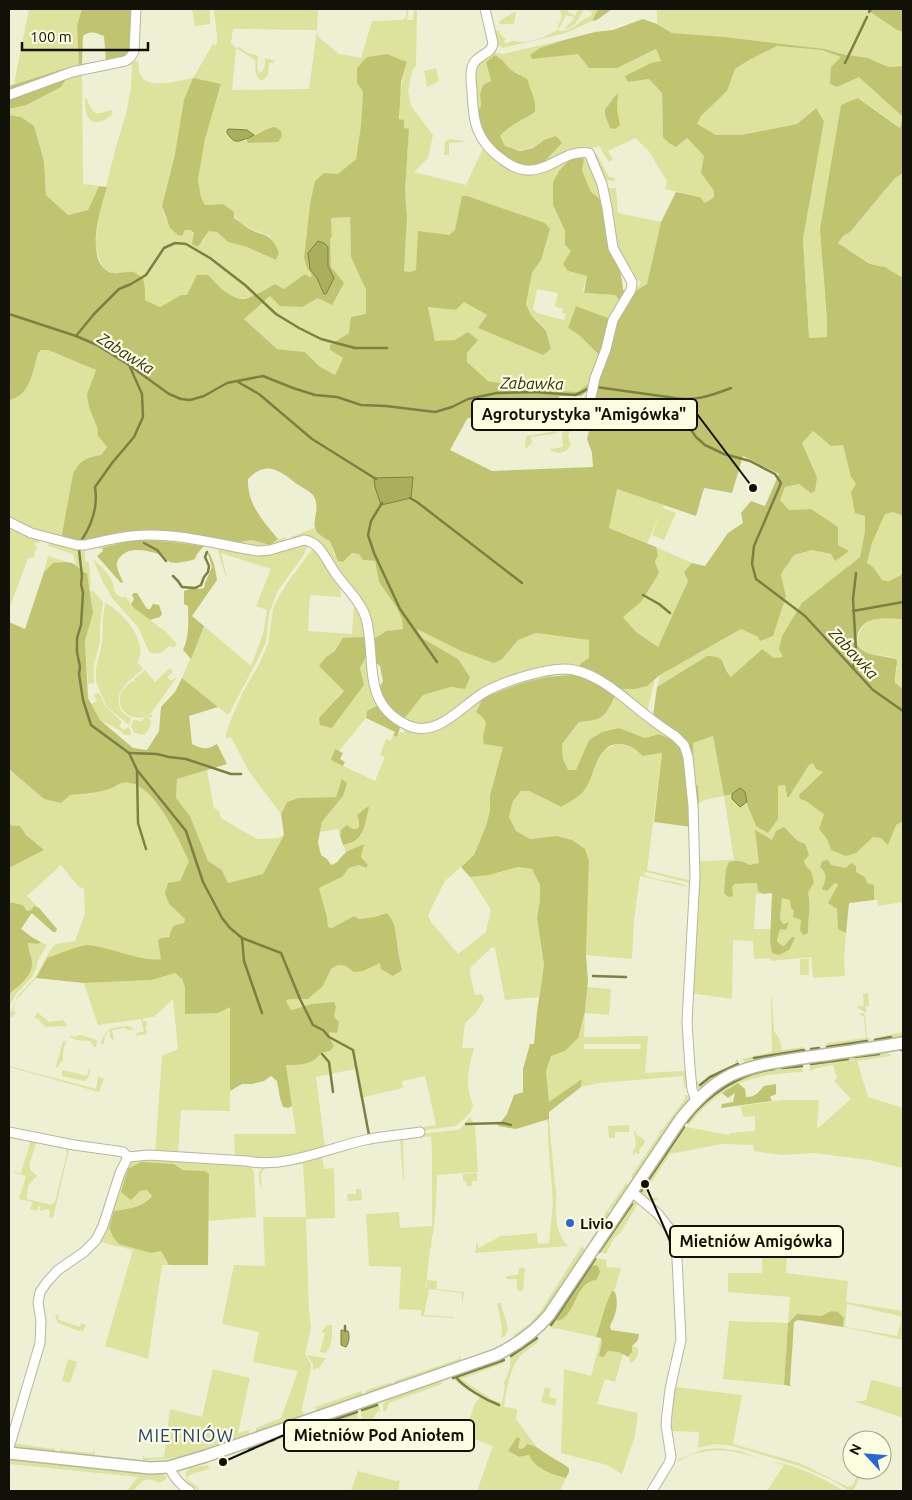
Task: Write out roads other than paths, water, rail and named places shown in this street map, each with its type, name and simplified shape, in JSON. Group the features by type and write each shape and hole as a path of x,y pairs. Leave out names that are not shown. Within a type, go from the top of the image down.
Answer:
{"street":[{"path":"9,95 72,72 129,59 134,51 136,9"},
{"path":"485,9 493,47 477,58 471,72 473,113 477,129 484,144 507,163 526,170 543,168 576,152 589,153 602,184 608,208 613,248 632,282 630,290 613,320 606,349 592,391"},
{"path":"9,522 31,533 77,545 146,535 174,537 258,551 270,550 309,540 319,548 339,579 361,607 366,618 373,679 379,700 393,716 409,726 426,729 436,726 484,693 498,686 512,680 544,672 566,669 581,672 609,687 680,740 688,757 693,806 695,876 687,1016 692,1089 696,1101"},
{"path":"9,1453 140,1467 169,1467 487,1359 510,1348 535,1330 549,1315 680,1120 696,1101 723,1080 751,1068 777,1061 903,1043"},
{"path":"9,1132 123,1152 128,1157"},
{"path":"128,1157 149,1155 256,1163 295,1158 366,1140 420,1132"},
{"path":"9,1448 40,1343 41,1321 38,1302 40,1292 58,1270 84,1252 96,1240 103,1226 120,1173 128,1157"},
{"path":"632,1192 658,1214 669,1228 673,1237 677,1259 681,1340 670,1389 666,1425 671,1457 652,1491"},
{"path":"169,1467 174,1477 190,1491"}],"waterway":[{"path":"845,63 867,17"},
{"path":"76,336 94,314 119,289 146,275 164,248 175,243 186,244 210,258 245,285 276,314 321,339 355,348 387,348"},
{"name":"Zabawka","path":"9,314 76,336 97,345 169,394 181,399 190,400 204,396 227,383 263,376 315,395 337,397 361,405 435,412 452,407 468,399 497,393 534,392 575,395 591,387"},
{"path":"81,541 93,515 96,501 95,487 134,437 143,417 142,394 130,367"},
{"path":"238,382 259,394 312,439 376,479"},
{"name":"Zabawka","path":"596,387 668,397 696,437 705,445 724,454 750,461 775,474 781,483 754,546 752,564 756,579 805,616 873,690 903,711"},
{"path":"668,397 700,398 731,388"},
{"path":"410,498 522,583"},
{"path":"382,503 371,521 368,535 374,553 400,609 437,662"},
{"path":"144,543 157,550 166,561"},
{"path":"79,550 83,593 77,652 83,700 91,725 129,753 137,770 186,831 203,882 222,918 242,938 244,961 262,1013"},
{"path":"173,576 182,587 195,588 201,585 208,572 209,566 205,557 207,552"},
{"path":"853,668 856,651 853,599 856,573"},
{"path":"643,595 670,613"},
{"path":"853,611 903,602"},
{"path":"130,753 157,754 186,759 231,774 241,774"},
{"path":"137,771 138,823 146,849"},
{"path":"242,938 281,953 313,1025 323,1030 329,1037 353,1050 369,1135"},
{"path":"593,976 626,977"},
{"path":"875,1040 891,1037"},
{"path":"827,1047 867,1041"},
{"path":"811,1049 819,1048"},
{"path":"754,1058 804,1050"},
{"path":"322,1054 329,1062 333,1092"},
{"path":"855,1057 879,1054"},
{"path":"811,1064 848,1059"},
{"path":"700,1085 710,1077 738,1064"},
{"path":"782,1068 802,1066"},
{"path":"687,1122 705,1102 726,1086 749,1075 774,1069"},
{"path":"466,1124 503,1123 511,1125"},
{"path":"647,1182 684,1127"},
{"path":"641,1191 644,1187"},
{"path":"599,1252 632,1204"},
{"path":"551,1325 595,1259"},
{"path":"345,1326 345,1331"},
{"path":"511,1356 537,1338"},
{"path":"453,1378 504,1360"},
{"path":"456,1377 476,1393 499,1405"},
{"path":"362,1410 377,1405"},
{"path":"298,1432 357,1412"},
{"path":"270,1441 274,1440"},
{"path":"249,1449 263,1444"}],"place":[{"name":"Agroturystyka \"Amigówka\"","path":"753,488"},
{"name":"Mietniów Amigówka","path":"645,1184"},
{"name":"Livio","path":"570,1223"},
{"name":"Mietniów Pod Aniołem","path":"223,1462"}],"district":[{"name":"MIETNIÓW","path":"186,1435"}]}
